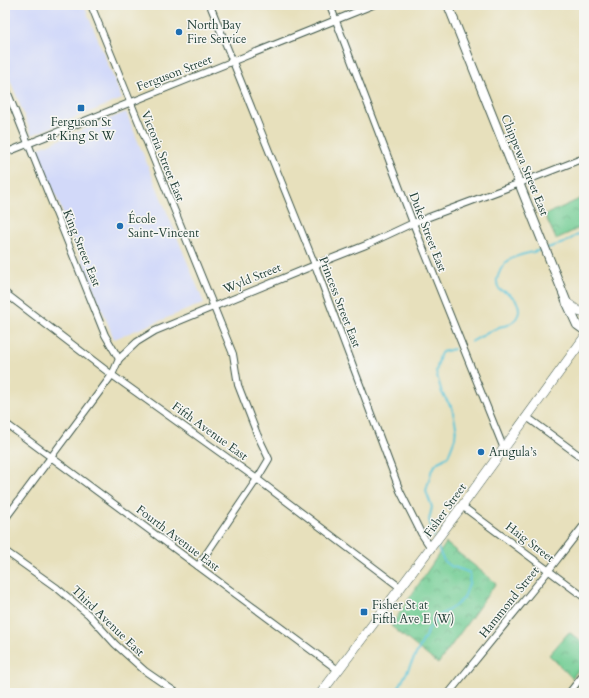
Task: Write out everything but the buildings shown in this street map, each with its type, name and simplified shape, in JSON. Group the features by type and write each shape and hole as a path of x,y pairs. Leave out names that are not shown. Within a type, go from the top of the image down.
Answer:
{"main road":[{"path":"567,303 578,311 584,313"},
{"name":"Fisher Street","path":"321,693 433,546 584,338"}],"street":[{"name":"Victoria Street East","path":"91,5 233,354 238,385 257,434 269,458 257,479"},
{"name":"Princess Street East","path":"210,5 315,265 400,491 421,533 433,546"},
{"name":"Duke Street East","path":"330,5 413,223 504,449"},
{"name":"Ferguson Street","path":"5,153 373,5"},
{"name":"Chippewa Street East","path":"448,5 550,257 567,303 577,325 584,330"},
{"name":"King Street East","path":"5,86 105,335 119,359"},
{"name":"Wyld Street","path":"5,519 112,375 119,359 137,342 155,331 366,245 413,223 584,158"},
{"name":"Fifth Avenue East","path":"5,293 112,375 257,479 401,588"},
{"path":"527,417 584,459"},
{"name":"Fourth Avenue East","path":"5,423 338,670"},
{"path":"198,566 257,479"},
{"name":"Haig Street","path":"462,506 584,597"},
{"name":"Hammond Street","path":"450,691 584,525"},
{"name":"Third Avenue East","path":"5,551 57,588 89,615 115,644 145,671 177,693"},
{"path":"569,693 584,674"},
{"path":"450,691 458,693"}],"shaded area":[{"path":"5,5 84,5 122,99 32,135 5,67"},
{"name":"École Saint-Vincent","path":"126,112 204,303 114,339 37,149"}],"green space":[{"path":"584,197 584,226 556,239 545,215"},
{"path":"446,543 496,583 438,664 391,626"},
{"path":"569,632 584,644 584,663 572,678 549,655"}],"waterway":[{"path":"547,248 564,243 584,231"},
{"path":"471,342 499,327 508,325 514,321 518,315 519,309 517,302 510,294 500,290 497,285 498,276 505,263 516,256 543,249"},
{"path":"434,537 429,520 432,507 426,491 432,469 438,462 448,456 455,438 456,426 452,408 442,393 436,372 442,352 454,349"},
{"path":"396,693 429,629 440,615 455,606 464,598 469,584 470,573 452,567 446,563 437,545"}],"place":[{"name":"North Bay Fire Service","path":"179,32"},
{"name":"Ferguson St at King St W","path":"81,108"},
{"name":"École Saint-Vincent","path":"120,226"},
{"name":"Arugula’s","path":"481,452"},
{"name":"Fisher St at Fifth Ave E (W)","path":"364,612"}]}
